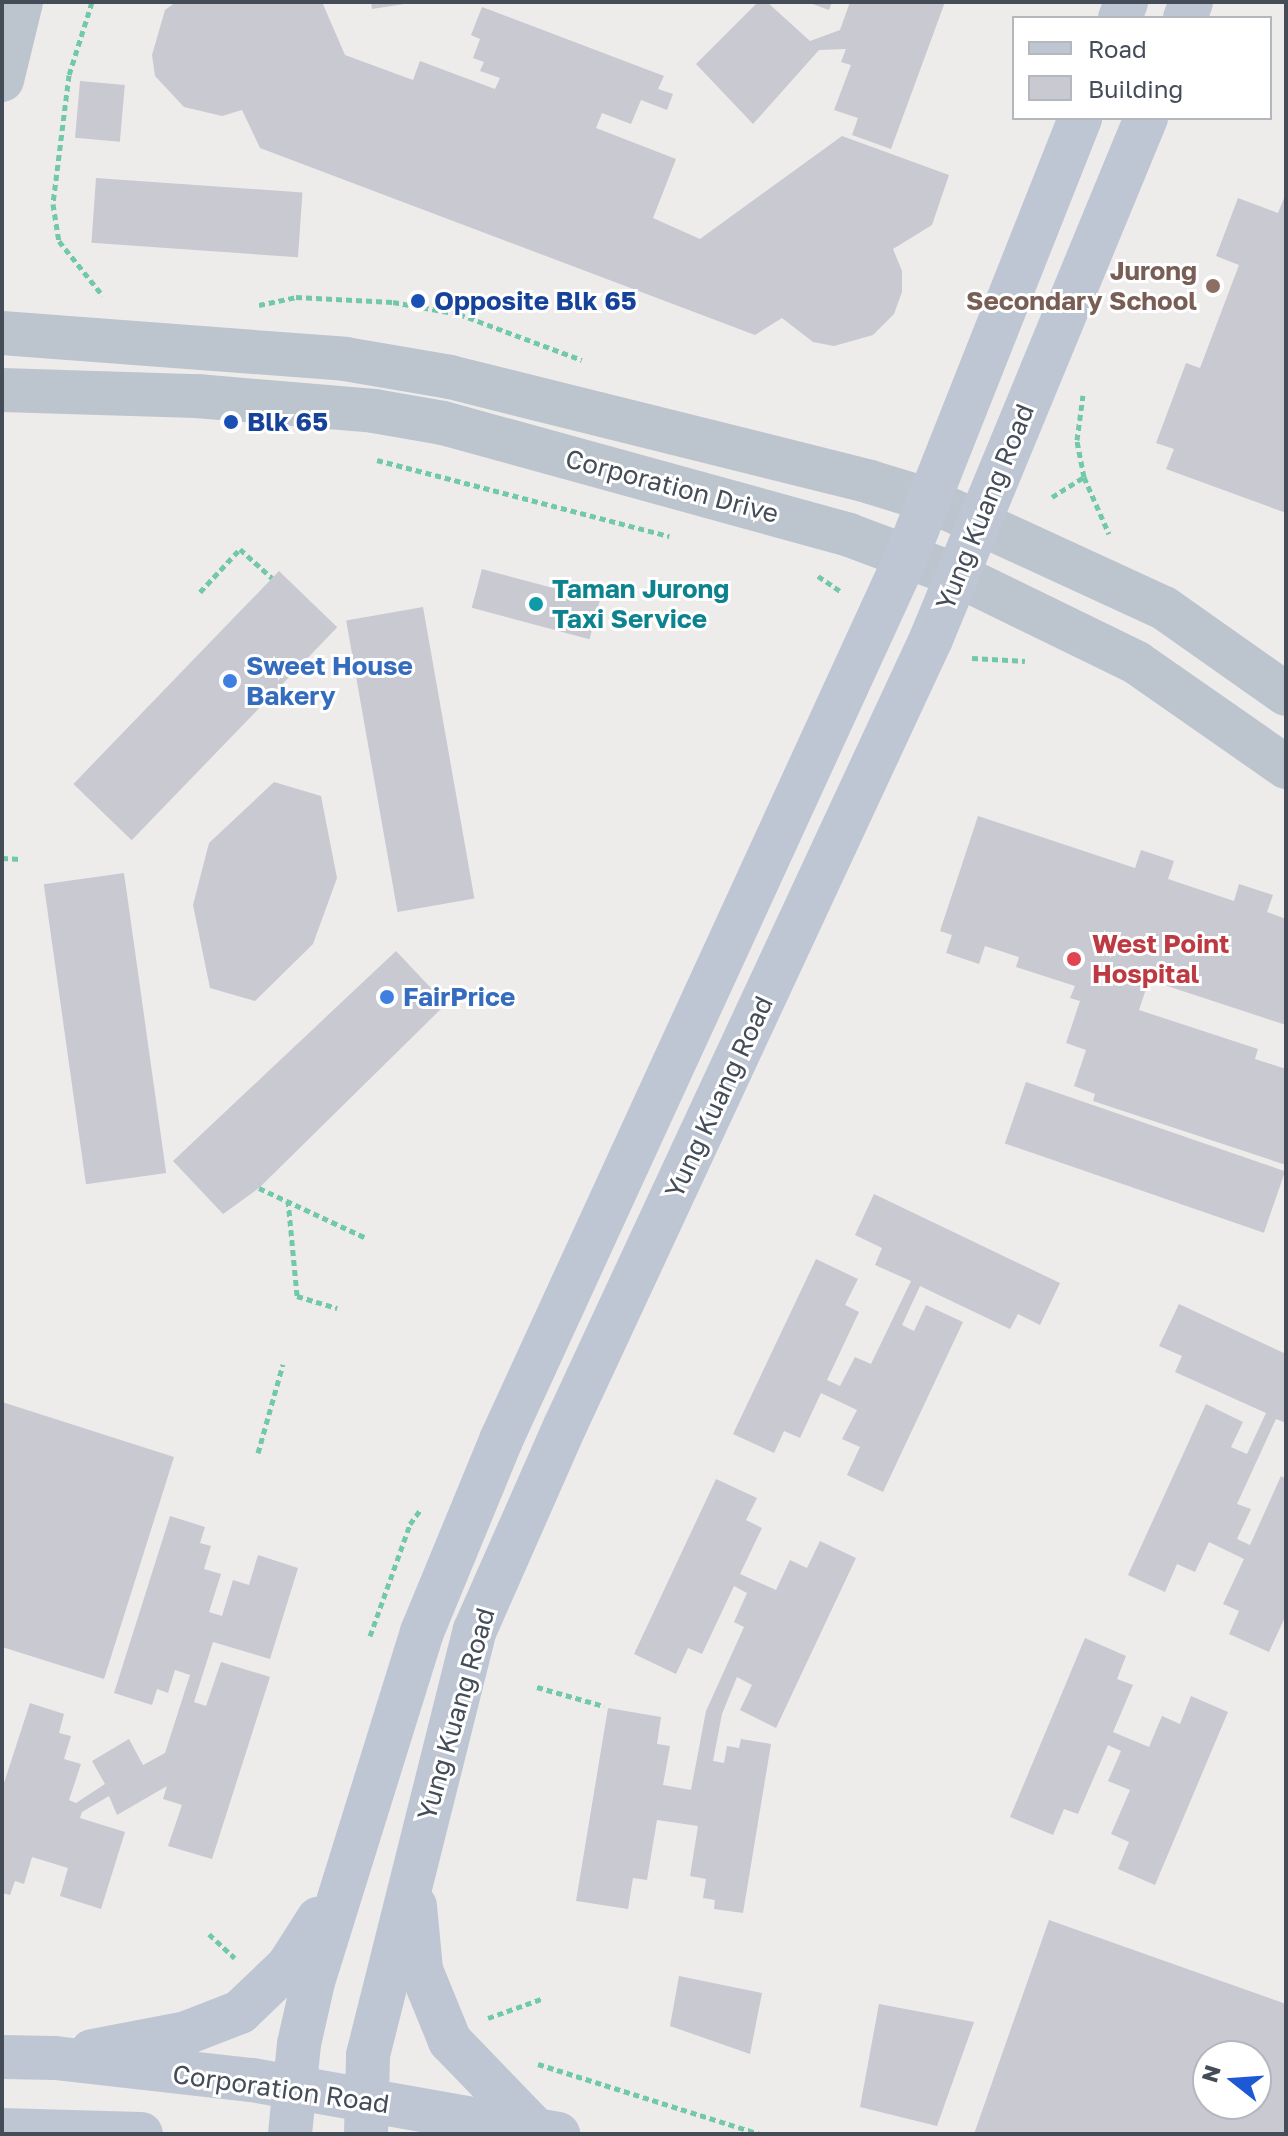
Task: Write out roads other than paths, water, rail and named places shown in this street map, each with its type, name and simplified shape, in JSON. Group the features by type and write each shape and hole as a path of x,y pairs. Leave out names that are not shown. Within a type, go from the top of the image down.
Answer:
{"street":[{"path":"2,80 21,2"},
{"name":"Yung Kuang Road","path":"290,2134 313,1982 341,1883 422,1632 501,1440 908,553 1079,120"},
{"name":"Yung Kuang Road","path":"366,2117 368,2055 475,1630 515,1534 959,576 1145,120"},
{"name":"Corporation Drive","path":"2,333 345,359 450,377 929,500 1164,608 1286,694"},
{"name":"Corporation Drive","path":"2,390 212,397 443,423 908,553 1137,663 1286,767"},
{"path":"412,1871 421,1970 435,2011 468,2062 546,2131"},
{"path":"55,2058 186,2033 240,2012 288,1966 341,1883"},
{"name":"Corporation Road","path":"2,2057 55,2058 295,2088 366,2117 546,2131"},
{"path":"2,2130 141,2134"}],"place":[{"name":"Jurong Secondary School","path":"1213,286"},
{"name":"Opposite Blk 65","path":"418,301"},
{"name":"Blk 65","path":"231,422"},
{"name":"Taman Jurong Taxi Service","path":"536,604"},
{"name":"Sweet House Bakery","path":"230,681"},
{"name":"West Point Hospital","path":"1074,959"},
{"name":"FairPrice","path":"387,997"}]}
